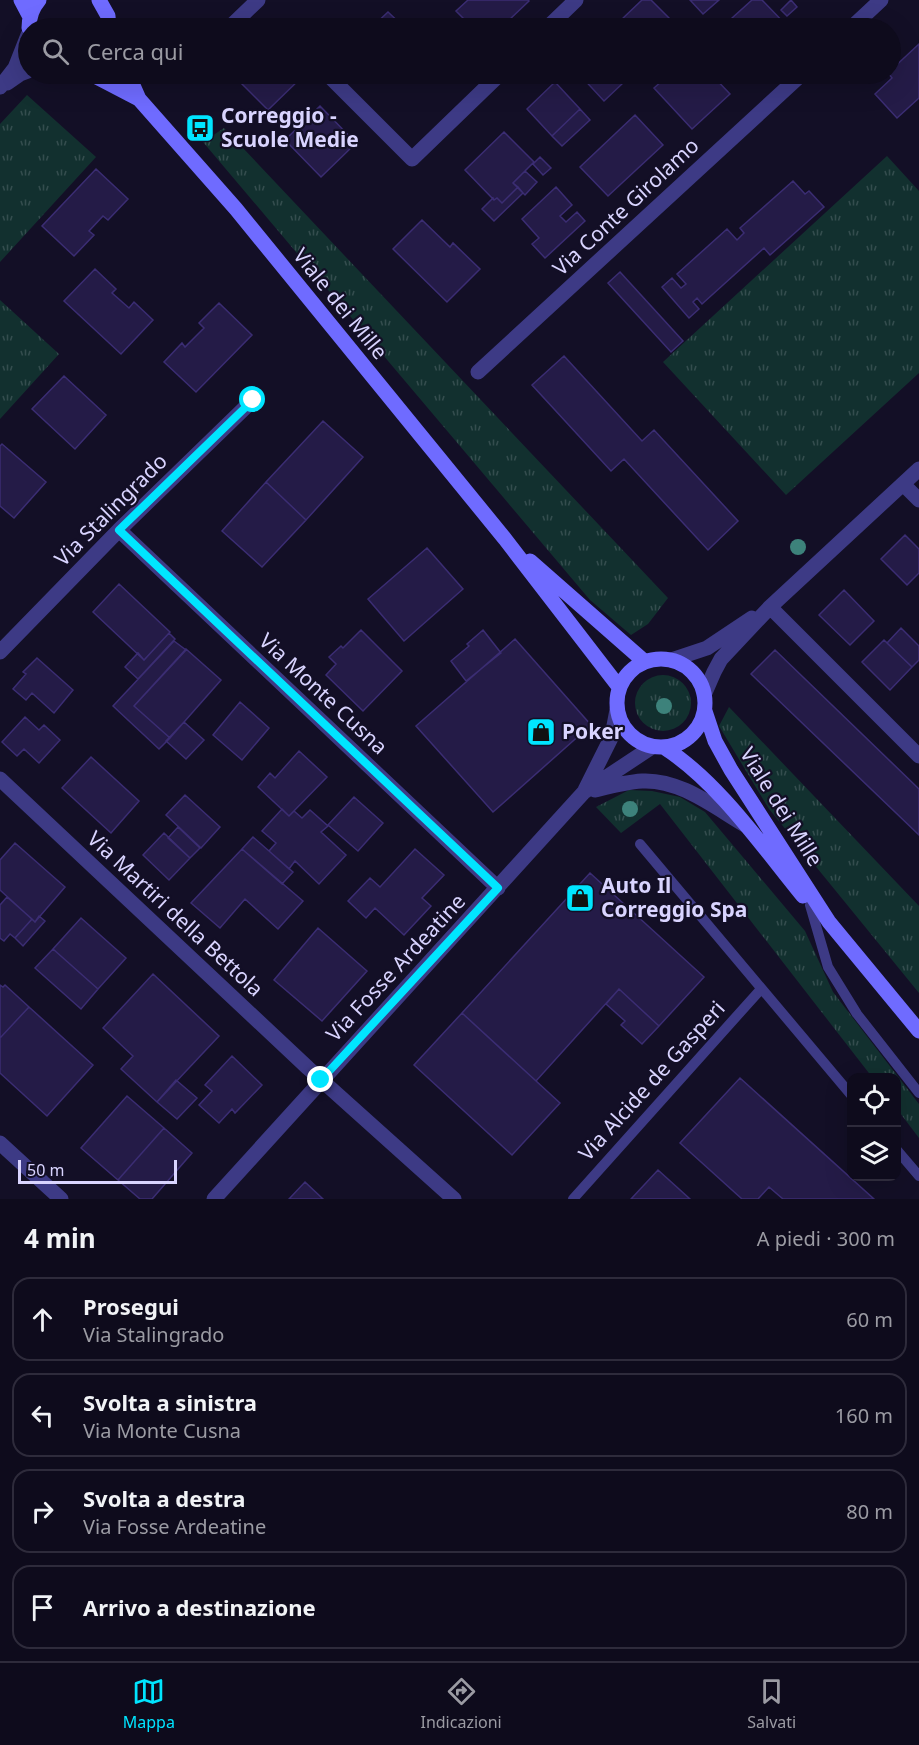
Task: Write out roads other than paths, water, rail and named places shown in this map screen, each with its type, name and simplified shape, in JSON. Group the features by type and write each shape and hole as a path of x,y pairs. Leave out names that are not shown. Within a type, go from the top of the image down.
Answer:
{"main road":[{"path":"21,0 27,18"},
{"path":"31,18 39,0"},
{"path":"99,0 108,18"},
{"name":"Viale dei Mille","path":"110,84 139,99"},
{"name":"Viale dei Mille","path":"132,84 139,99 236,209 505,539 619,687"},
{"name":"Viale dei Mille","path":"505,539 645,662"},
{"path":"617,710 616,699 619,687 634,668 658,659 671,660"},
{"name":"Viale dei Mille","path":"671,660 693,672 700,683 704,694 705,711 715,741 731,770 829,922 919,1031"},
{"name":"Viale dei Mille","path":"617,710 621,723 629,734 640,742 659,747 691,767 711,786 810,905 829,922"},
{"path":"659,747 679,744 691,736 700,725 705,711"}],"street":[{"path":"239,18 258,0"},
{"path":"557,18 576,0"},
{"path":"861,18 881,0"},
{"path":"0,88 18,60"},
{"path":"0,88 18,75"},
{"path":"337,84 412,159 490,84"},
{"name":"Via Conte Girolamo","path":"478,372 791,84"},
{"name":"Via Stalingrado","path":"0,652 119,530 253,400"},
{"path":"704,694 722,659 770,607 919,469"},
{"path":"903,484 919,500"},
{"name":"Via Monte Cusna","path":"119,530 498,888"},
{"path":"671,660 707,648 770,607"},
{"path":"770,607 919,756"},
{"name":"Via Fosse Ardeatine","path":"214,1199 584,792 612,736 617,710"},
{"name":"Via Fosse Ardeatine","path":"584,792 659,747"},
{"name":"Via Martiri della Bettola","path":"0,779 321,1080 454,1199"},
{"path":"584,792 628,783 655,782 689,792 745,825"},
{"path":"0,1143 61,1199"}],"lane":[{"path":"640,844 847,1090"},
{"path":"810,905 828,967 857,1014 919,1093"},
{"name":"Via Alcide de Gasperi","path":"573,1199 760,989"},
{"path":"901,1154 919,1176"}],"place":[{"name":"Correggio - Scuole Medie","path":"200,128"},
{"name":"Poker","path":"541,732"},
{"name":"Auto Il Correggio Spa","path":"580,898"}]}
